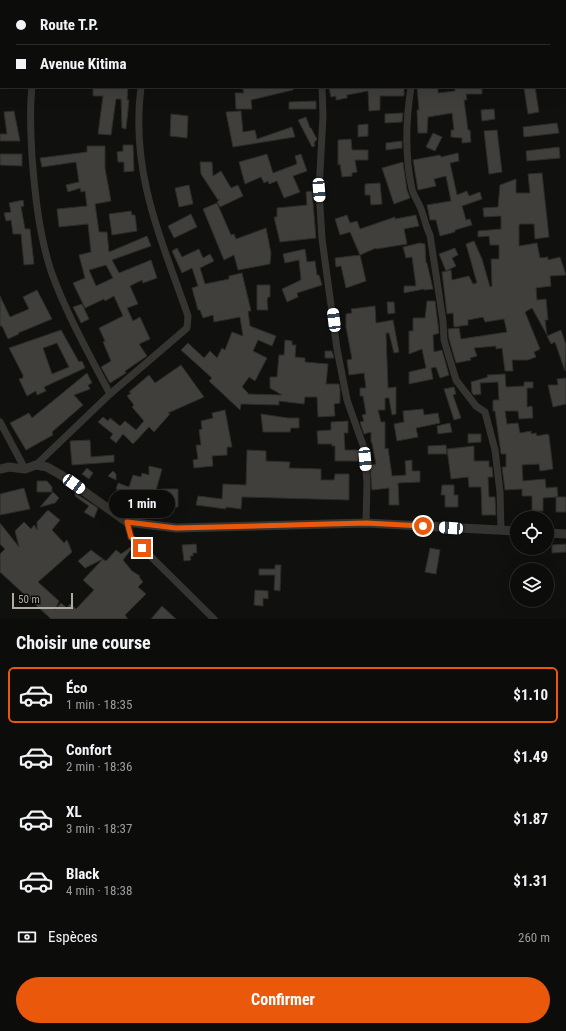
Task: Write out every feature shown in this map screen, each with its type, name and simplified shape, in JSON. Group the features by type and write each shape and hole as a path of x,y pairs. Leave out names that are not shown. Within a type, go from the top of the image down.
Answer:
{"street":[{"path":"32,88 29,108 34,184 40,226 51,270 80,337 110,394"},
{"path":"0,469 9,467 25,469 36,465 110,394 187,328 188,316 156,228 141,164 138,120 141,88"},
{"path":"322,88 323,116 319,190 322,239 340,364 347,400 364,448 367,483 366,523"},
{"path":"410,88 408,108 409,157 413,191 430,235 443,321 444,340 456,380 476,406 485,412 495,450 500,492 501,530"},
{"path":"0,422 25,469"},
{"path":"36,465 47,467 61,475 127,522 176,528 366,523 510,531"},
{"path":"127,522 131,537 214,619"},
{"path":"554,533 566,534"}],"building":[{"path":"93,88 128,88 127,100 129,100 126,129 122,128 121,99 116,99 111,135 98,134 103,96 93,96"},
{"path":"242,88 293,88 293,90 251,100 252,109 236,109 235,93 244,93"},
{"path":"329,88 404,88 404,96 380,96 380,110 369,111 368,91 347,95 347,98 336,100 336,96 331,97"},
{"path":"417,88 438,88 438,93 455,91 455,88 482,88 482,94 466,94 467,100 464,100 471,142 462,143 462,138 451,137 451,130 454,130 452,113 428,117 427,133 418,133 417,110 419,110"},
{"path":"524,88 535,88 539,112 528,114"},
{"path":"316,101 316,109 289,109 289,102"},
{"path":"494,109 495,119 482,121 481,110"},
{"path":"14,111 20,141 0,141 0,134 7,134 4,112"},
{"path":"241,111 243,132 255,130 257,139 292,127 295,137 233,147 226,112"},
{"path":"403,113 402,122 385,123 385,114"},
{"path":"171,114 188,116 187,138 170,136"},
{"path":"306,117 310,128 317,139 314,143 315,146 312,147 298,120"},
{"path":"557,123 559,133 524,137 523,127"},
{"path":"368,124 368,136 358,137 358,125"},
{"path":"497,130 502,172 489,174 484,131"},
{"path":"433,133 442,137 435,151 426,147"},
{"path":"351,139 352,150 368,150 368,160 355,160 357,172 352,173 352,176 342,177 340,164 338,165 338,140"},
{"path":"402,141 402,148 386,150 386,143"},
{"path":"123,145 133,145 134,171 124,172 124,162 118,162 117,152 123,151"},
{"path":"87,146 105,146 105,168 111,201 95,204 99,232 107,232 109,252 147,236 151,246 112,260 119,273 151,260 157,278 143,283 142,280 130,286 138,304 127,308 133,321 140,317 150,339 139,344 147,356 125,371 126,373 110,383 101,367 111,361 99,328 123,316 114,296 85,308 73,283 85,278 79,255 91,252 88,224 59,227 57,209 87,206 85,191 81,192 80,188 68,192 66,185 79,182 76,162 42,167 40,158 87,152","holes":["106,265 113,278 96,286 89,270"]},
{"path":"559,147 560,158 527,161 526,151"},
{"path":"458,153 459,161 450,163 457,195 467,191 469,196 480,192 482,199 462,206 466,220 470,219 472,225 440,236 436,220 430,220 427,205 451,201 446,176 434,179 436,186 418,190 413,160 440,155 441,157"},
{"path":"0,154 22,154 22,166 0,165"},
{"path":"267,154 273,173 297,164 295,156 301,154 307,171 293,176 300,192 284,198 277,181 269,184 268,181 264,183 261,177 245,184 239,162"},
{"path":"200,162 212,162 213,176 221,171 231,188 238,185 243,196 220,207 217,202 220,199 218,200 201,174"},
{"path":"403,162 407,190 410,198 394,204 382,168"},
{"path":"542,173 549,237 535,239 534,224 521,224 519,225 519,246 537,243 540,258 548,257 548,260 560,257 566,275 550,276 551,286 536,288 537,300 546,299 548,320 545,320 547,335 532,308 525,312 540,349 534,352 536,357 528,360 512,360 513,371 505,371 502,348 496,349 496,346 474,348 477,356 470,358 471,360 456,363 449,339 448,329 459,328 461,339 507,332 504,319 485,322 483,317 468,320 468,325 454,327 453,313 447,314 442,272 451,270 452,280 469,276 473,284 477,283 466,244 474,241 482,259 490,287 492,286 491,259 499,259 499,245 490,245 489,236 478,237 478,231 501,229 501,216 484,217 483,208 498,207 500,185 516,179 516,193 530,193 528,174"},
{"path":"380,183 382,204 371,205 370,195 365,195 365,184"},
{"path":"189,185 193,204 179,207 175,188"},
{"path":"312,191 316,238 280,242 274,217 277,217 277,208 307,205 306,192"},
{"path":"23,200 24,206 21,207 25,229 30,229 34,264 24,265 21,234 13,234 11,220 6,221 4,213 11,212 9,203"},
{"path":"217,203 231,235 234,234 236,239 266,228 271,253 270,264 238,270 234,255 224,260 203,209"},
{"path":"131,211 132,215 135,215 137,231 112,235 109,214"},
{"path":"191,214 197,227 174,238 168,226"},
{"path":"347,215 350,223 357,221 360,229 395,217 395,219 416,215 419,226 404,229 407,244 376,248 360,255 350,232 340,235 335,219"},
{"path":"420,243 425,244 426,263 433,289 424,289 404,293 404,286 416,286 412,257 406,258 403,247"},
{"path":"177,248 182,257 199,249 203,258 210,254 214,261 200,268 205,284 229,279 229,276 242,273 251,311 248,311 250,326 276,336 272,346 258,340 253,351 267,358 255,381 249,377 242,387 248,394 282,395 270,388 270,377 277,377 279,355 284,355 285,340 292,341 292,345 296,345 295,357 305,358 305,362 328,364 326,384 339,384 340,389 340,403 334,404 335,416 318,417 317,397 305,397 304,404 279,401 279,405 241,404 240,410 209,381 212,378 181,350 188,343 204,358 210,351 217,358 222,348 225,350 232,332 243,336 240,317 214,322 213,315 203,318 200,310 198,310 192,288 198,286 192,268 182,273 172,251"},
{"path":"455,248 458,255 452,258 456,266 446,271 439,254"},
{"path":"305,249 307,262 315,261 317,275 319,275 322,285 297,293 298,297 287,302 282,289 301,280 299,260 285,263 283,254"},
{"path":"360,255 366,281 346,288 341,266 336,267 335,258"},
{"path":"257,285 270,285 270,297 268,297 267,301 268,310 257,310"},
{"path":"37,290 52,319 18,333 19,334 8,339 2,326 0,326 0,296 10,317 29,309 23,297"},
{"path":"427,301 435,301 439,333 433,335 434,352 442,350 449,375 440,378 436,367 431,368 433,379 409,384 409,372 426,368 422,349 409,354 409,331 413,331 413,318 425,318"},
{"path":"387,302 394,302 395,313 388,314"},
{"path":"82,304 89,319 81,323 73,307"},
{"path":"375,306 376,323 393,320 399,352 394,353 389,333 386,333 388,388 396,387 396,414 392,415 389,398 385,398 385,410 378,410 381,422 385,422 385,449 388,448 392,476 406,475 405,461 412,460 412,471 420,471 420,482 398,483 399,505 389,505 389,488 372,490 370,465 376,464 371,442 371,432 364,434 360,422 364,421 362,415 366,414 363,396 360,396 360,388 366,388 364,373 349,375 347,360 352,359 346,327 346,314 352,313 351,309"},
{"path":"61,330 79,362 82,361 85,368 44,387 46,391 37,395 36,391 27,396 19,379 23,378 23,375 9,348","holes":["57,343 69,367 52,374 43,348"]},
{"path":"561,330 566,345 565,371 555,342 551,344 547,336"},
{"path":"325,351 332,351 334,358 325,358"},
{"path":"181,365 204,397 168,413 170,414 154,432 149,427 133,444 123,434 116,443 110,438 113,434 98,422 103,417 108,421 110,418 120,426 125,421 136,430 144,421 132,407 134,405 127,396 131,393 129,392 149,375 155,383"},
{"path":"87,373 92,383 88,385 90,389 74,395 83,405 52,432 53,435 26,450 10,423 29,413 32,418"},
{"path":"505,374 506,387 524,386 524,382 533,382 533,388 527,388 527,407 532,406 533,418 519,419 518,411 505,411 507,424 518,423 520,433 531,431 531,434 536,433 537,436 548,434 549,436 553,469 540,471 539,464 522,465 523,481 545,479 546,488 557,487 558,497 543,498 543,511 532,511 532,496 522,496 522,489 505,490 502,467 506,467 506,454 501,454 495,411 493,411 493,400 499,400 498,382 480,383 481,394 474,395 472,393 471,382 488,377 487,375"},
{"path":"566,378 566,404 553,407 548,385 558,385 557,379"},
{"path":"454,387 456,394 453,395 461,418 454,420 444,389"},
{"path":"423,409 424,415 438,413 440,423 416,428 418,437 397,441 394,424 404,422 403,411"},
{"path":"225,410 232,447 227,447 227,455 212,456 213,466 194,468 193,460 198,459 196,445 201,445 199,430 202,429 201,421 213,418 212,413"},
{"path":"261,414 299,418 299,428 291,428 290,432 263,432"},
{"path":"348,421 348,433 344,433 345,450 359,450 359,461 335,461 335,446 332,446 332,444 318,444 317,431 331,430 331,422"},
{"path":"450,423 452,432 438,434 437,426"},
{"path":"468,434 481,434 481,442 468,443"},
{"path":"90,440 91,457 114,455 114,462 72,465 70,441"},
{"path":"446,445 447,454 428,454 428,446"},
{"path":"474,446 474,461 489,461 489,467 492,467 493,477 488,477 489,497 495,497 496,515 482,515 481,487 469,487 468,477 451,479 447,449"},
{"path":"247,450 266,451 266,461 290,462 289,468 321,469 321,480 334,480 335,474 349,474 349,500 242,497 241,509 226,507 226,509 196,505 198,496 222,499 223,484 246,485"},
{"path":"149,466 162,469 151,508 136,503 136,495 116,489 118,483 129,487 133,475 141,477 142,473 149,475"},
{"path":"87,468 93,473 89,479 82,474"},
{"path":"113,471 116,474 116,480 108,476"},
{"path":"37,481 47,481 52,487 52,492 37,492"},
{"path":"442,485 454,485 454,495 458,495 458,507 445,507 445,495 441,495"},
{"path":"24,488 30,509 0,515 0,494"},
{"path":"162,489 178,489 178,507 162,508"},
{"path":"53,492 59,498 55,503 40,507"},
{"path":"75,493 98,508 94,518 84,512 89,506 75,496"},
{"path":"556,497 566,497 566,512 556,512"},
{"path":"48,510 60,520 52,530 64,543 67,540 72,552 38,582 59,601 55,610 61,603 67,608 70,604 76,609 94,590 83,580 103,559 106,561 116,550 121,554 131,547 132,548 123,560 132,571 140,576 139,577 143,582 138,587 146,594 125,615 128,619 51,619 0,572 0,554 5,549 0,544 0,523 19,547 15,531 24,522 31,529 34,525 37,530 37,522"},
{"path":"196,544 197,553 193,553 193,556 190,556 191,560 184,561 182,545"},
{"path":"566,544 566,552 554,553 554,545"},
{"path":"430,548 440,550 436,574 425,572"},
{"path":"91,550 103,559 85,568 78,561"},
{"path":"275,565 281,565 280,591 274,590 275,575 259,575 259,569 275,569"},
{"path":"255,590 268,591 268,599 263,598 263,606 254,605"},
{"path":"162,606 176,619 151,619"}],"route":[{"path":"142,548 131,537 127,522 176,528 366,523 423,526"}]}
